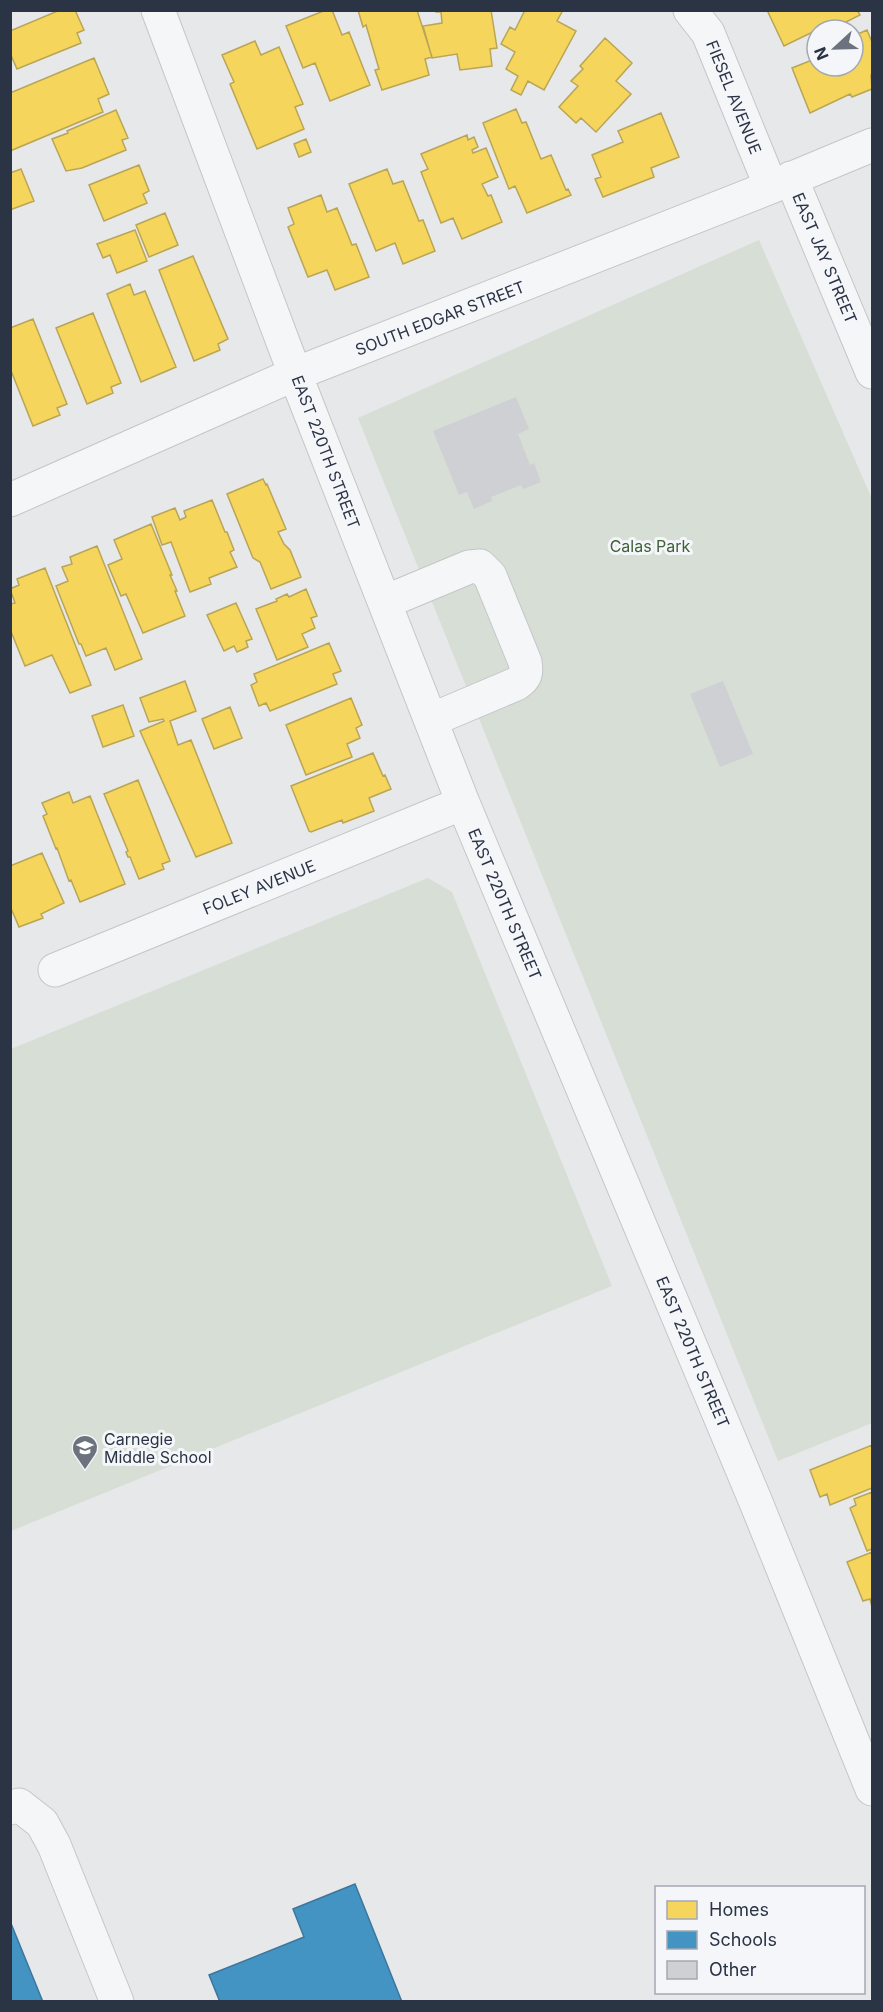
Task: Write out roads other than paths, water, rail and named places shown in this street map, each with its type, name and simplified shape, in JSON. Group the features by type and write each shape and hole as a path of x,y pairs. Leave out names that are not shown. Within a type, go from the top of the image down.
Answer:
{"street":[{"name":"EAST 220TH STREET","path":"158,10 296,374 463,803 755,1500 873,1789"},
{"name":"FIESEL AVENUE","path":"690,10 708,33 781,183"},
{"name":"SOUTH EDGAR STREET","path":"10,500 296,374 873,145"},
{"name":"EAST JAY STREET","path":"781,183 873,372"},
{"path":"385,602 469,567 480,566 490,576 525,663 527,671 525,677 516,684 430,720"},
{"name":"FOLEY AVENUE","path":"55,970 463,803"},
{"path":"10,1808 19,1805 42,1823 54,1845 117,2001"}],"place":[{"name":"Carnegie Middle School","path":"85,1471"}],"park label":[{"name":"Calas Park","path":"650,546"}]}
